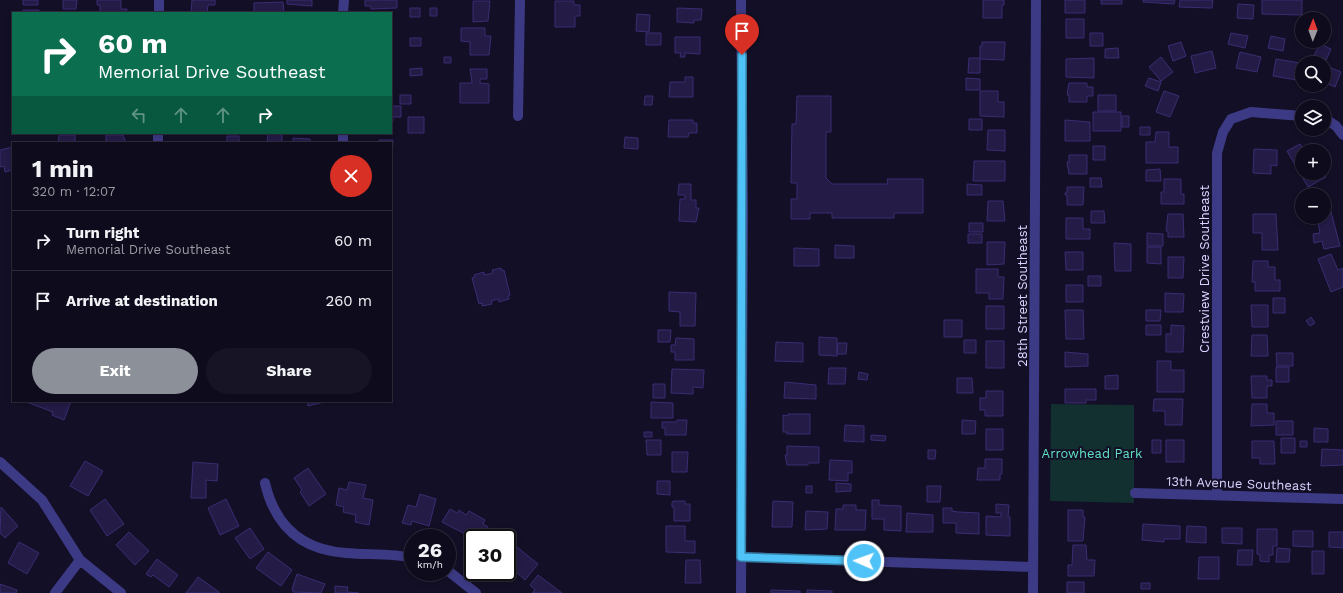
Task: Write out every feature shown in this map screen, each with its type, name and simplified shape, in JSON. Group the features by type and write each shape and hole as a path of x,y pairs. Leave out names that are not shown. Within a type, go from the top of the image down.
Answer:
{"street":[{"path":"159,0 159,12"},
{"path":"344,0 344,12"},
{"path":"518,116 520,0"},
{"path":"741,0 743,202 741,593"},
{"name":"28th Street Southeast","path":"1033,593 1036,0"},
{"name":"Crestview Drive Southeast","path":"1217,495 1218,153 1223,132 1231,119 1251,112 1295,115"},
{"path":"1331,123 1336,126 1343,135"},
{"path":"0,462 42,500 80,560 121,593"},
{"path":"265,483 269,500 277,516 288,530 303,542 344,553 404,556"},
{"name":"13th Avenue Southeast","path":"1135,493 1343,499"},
{"path":"741,557 1033,567"},
{"path":"55,593 80,560"},
{"path":"456,577 476,593"}],"green space":[{"name":"Arrowhead Park","path":"1051,404 1134,405 1134,503 1050,501"}],"building":[{"path":"23,0 38,0 38,5 23,5"},
{"path":"63,0 77,0 76,9 63,9"},
{"path":"97,0 121,0 121,9 127,9 127,12 100,12 100,5 97,5"},
{"path":"192,0 215,0 215,5 208,5 207,12 191,12"},
{"path":"287,0 312,0 312,6 287,4"},
{"path":"365,0 397,0 397,8 371,9 371,6 365,6"},
{"path":"983,0 1004,0 1004,5 1002,5 1002,18 983,18"},
{"path":"1065,0 1085,0 1085,13 1065,13"},
{"path":"1101,0 1122,0 1122,4 1101,4"},
{"path":"1143,0 1175,0 1174,4 1143,2"},
{"path":"1180,0 1213,0 1212,8 1179,7"},
{"path":"1262,0 1302,0 1302,12 1295,12 1295,15 1262,14"},
{"path":"473,1 490,1 488,21 473,22"},
{"path":"555,1 574,1 574,5 580,5 580,16 575,16 575,27 555,27"},
{"path":"283,2 284,12 254,12 254,3"},
{"path":"1238,4 1254,5 1253,19 1237,18"},
{"path":"410,8 420,8 420,17 410,17"},
{"path":"430,8 437,8 437,16 430,16"},
{"path":"677,8 702,9 701,20 694,20 694,23 677,22"},
{"path":"23,10 39,10 39,12 23,12"},
{"path":"637,14 650,15 649,32 636,31"},
{"path":"1066,19 1084,19 1084,38 1066,38"},
{"path":"461,28 485,28 485,36 491,36 489,55 470,55 470,42 461,41"},
{"path":"646,33 661,33 661,45 646,45"},
{"path":"1090,33 1103,33 1103,46 1090,46"},
{"path":"1231,33 1248,36 1245,48 1228,44"},
{"path":"1271,36 1285,39 1283,51 1268,48"},
{"path":"675,37 700,37 700,54 685,53 685,57 680,57 681,53 675,53"},
{"path":"410,38 421,38 421,46 410,46"},
{"path":"982,42 1005,42 1004,60 980,59 980,73 968,73 969,58 980,58 980,46 982,46"},
{"path":"1181,42 1186,56 1173,61 1168,46"},
{"path":"1118,48 1119,58 1105,58 1105,49"},
{"path":"1318,48 1331,49 1328,56 1314,55"},
{"path":"1212,51 1216,68 1195,73 1191,56"},
{"path":"1240,52 1261,57 1257,72 1236,68"},
{"path":"444,57 451,57 451,63 444,63"},
{"path":"1161,57 1173,72 1161,81 1149,67"},
{"path":"1094,58 1094,78 1066,77 1066,59"},
{"path":"1276,59 1295,62 1295,80 1273,76"},
{"path":"422,68 422,75 410,76 410,69"},
{"path":"1331,68 1341,72 1335,87 1331,85"},
{"path":"470,69 487,69 487,79 480,79 480,83 489,84 489,103 460,103 460,83 472,83"},
{"path":"685,77 693,77 693,97 669,97 670,82 685,82"},
{"path":"966,78 980,79 980,90 966,90"},
{"path":"1149,78 1161,82 1158,91 1145,86"},
{"path":"1069,83 1087,83 1087,87 1093,87 1093,96 1087,96 1087,102 1069,102 1069,95 1067,95"},
{"path":"980,91 998,91 998,102 1004,102 1004,117 980,116"},
{"path":"1164,91 1179,96 1170,117 1156,112"},
{"path":"400,95 411,95 411,104 400,104"},
{"path":"1098,95 1116,95 1116,111 1098,111"},
{"path":"645,96 653,96 652,105 644,105"},
{"path":"797,96 831,96 831,132 826,132 826,178 832,184 888,184 887,179 923,179 923,213 894,213 894,218 832,218 832,213 810,213 810,219 791,219 791,199 797,199 797,183 791,183 792,124 796,124"},
{"path":"392,106 401,106 401,117 393,117 393,122"},
{"path":"1093,112 1121,112 1121,131 1093,131"},
{"path":"1122,116 1129,116 1129,127 1122,127"},
{"path":"408,117 424,117 424,133 408,133"},
{"path":"969,119 982,119 982,130 969,130"},
{"path":"669,120 693,120 693,123 697,123 697,133 689,133 688,137 668,137"},
{"path":"1065,120 1090,122 1090,141 1065,141"},
{"path":"1140,127 1150,127 1150,135 1140,135"},
{"path":"988,130 1005,130 1005,151 987,150"},
{"path":"1156,132 1169,132 1169,147 1178,147 1178,163 1146,163 1146,142 1155,142"},
{"path":"268,134 282,134 282,142 267,142"},
{"path":"59,135 75,135 75,142 58,142"},
{"path":"106,135 123,135 126,142 106,142"},
{"path":"227,136 239,136 239,142 227,142"},
{"path":"625,137 638,138 638,149 624,148"},
{"path":"293,138 310,139 310,142 293,142"},
{"path":"379,140 393,140 392,157 392,142 379,142"},
{"path":"1093,146 1105,146 1105,160 1093,160"},
{"path":"12,147 12,170 5,172 4,166 0,167 0,150"},
{"path":"1295,147 1295,165 1287,151"},
{"path":"1254,149 1277,150 1277,166 1271,165 1271,174 1253,173"},
{"path":"1069,155 1087,155 1087,174 1069,174 1067,162 1069,162"},
{"path":"974,161 1005,161 1005,181 973,181"},
{"path":"1160,169 1161,181 1146,181 1146,170"},
{"path":"1090,178 1101,178 1102,187 1090,187"},
{"path":"1164,179 1181,179 1181,194 1184,194 1184,204 1161,204 1161,192 1164,192"},
{"path":"1304,180 1321,180 1308,187"},
{"path":"679,184 691,184 691,200 696,200 696,208 699,208 696,222 679,221 680,199 685,199 685,195 678,195"},
{"path":"967,184 982,185 982,195 967,195"},
{"path":"1067,187 1084,187 1083,205 1067,205 1067,195 1065,195 1065,193 1067,192"},
{"path":"988,201 1003,201 1005,221 987,221"},
{"path":"1091,211 1104,211 1105,223 1091,223"},
{"path":"1331,212 1340,246 1324,249 1322,241 1314,243 1313,234 1320,233 1318,224 1331,224"},
{"path":"1168,214 1183,214 1184,237 1168,237 1168,231 1166,231"},
{"path":"1253,214 1276,214 1278,250 1262,250 1262,233 1253,233"},
{"path":"1066,218 1083,218 1083,229 1090,229 1090,239 1066,239"},
{"path":"969,223 983,223 983,232 969,232"},
{"path":"1147,233 1163,234 1163,246 1147,246"},
{"path":"968,234 982,234 982,243 968,243"},
{"path":"987,242 1005,242 1004,264 987,265"},
{"path":"1114,243 1131,244 1131,271 1115,271"},
{"path":"835,245 854,246 854,258 835,258"},
{"path":"1147,247 1161,247 1161,264 1147,263"},
{"path":"794,248 819,249 819,266 794,266"},
{"path":"1065,252 1083,252 1083,270 1066,270"},
{"path":"1331,254 1338,270 1343,268 1343,287 1331,292 1318,259"},
{"path":"1168,257 1184,257 1183,278 1168,278"},
{"path":"1253,261 1268,261 1268,267 1275,267 1275,280 1280,280 1280,291 1255,291 1255,282 1252,282"},
{"path":"501,268 502,271 504,270 510,295 508,296 509,299 499,302 498,299 491,301 492,304 482,306 482,303 479,304 472,278 475,277 474,275 484,272 484,275 493,273 492,270"},
{"path":"976,269 998,269 998,277 1004,277 1003,299 989,299 989,293 976,293"},
{"path":"1088,276 1101,276 1101,286 1088,286"},
{"path":"1066,285 1083,285 1083,302 1066,302"},
{"path":"669,292 696,293 695,326 680,326 680,312 669,311"},
{"path":"1165,293 1184,294 1183,312 1165,312"},
{"path":"1273,298 1285,298 1285,313 1273,313"},
{"path":"1251,305 1268,305 1268,327 1252,327"},
{"path":"986,306 1004,306 1004,329 986,329"},
{"path":"1065,310 1083,310 1084,339 1066,339"},
{"path":"1146,310 1161,310 1160,321 1146,321"},
{"path":"1311,317 1315,323 1310,326 1306,321"},
{"path":"944,320 962,320 962,337 944,337"},
{"path":"1146,325 1161,325 1161,335 1146,335"},
{"path":"1171,325 1184,326 1183,352 1166,352 1166,334 1171,334"},
{"path":"658,330 671,330 670,342 658,342"},
{"path":"1252,335 1267,335 1268,356 1251,356"},
{"path":"819,337 837,338 837,356 819,355"},
{"path":"676,338 694,339 694,360 675,360 675,352 671,352 671,345 675,345"},
{"path":"964,340 976,340 976,353 964,353"},
{"path":"986,341 1004,341 1004,368 986,368"},
{"path":"776,342 803,343 803,362 775,361"},
{"path":"838,343 847,343 846,354 837,354"},
{"path":"1065,352 1088,354 1088,366 1065,367"},
{"path":"1276,353 1293,353 1293,366 1277,366"},
{"path":"1157,361 1171,361 1171,370 1184,370 1184,392 1157,392"},
{"path":"1276,367 1289,367 1289,382 1276,382"},
{"path":"829,368 846,368 845,384 828,384"},
{"path":"672,369 704,370 703,388 693,387 693,394 671,393"},
{"path":"859,372 868,374 867,380 858,379"},
{"path":"1118,375 1118,389 1105,389 1105,376"},
{"path":"1251,376 1267,376 1267,380 1272,380 1272,386 1267,386 1267,398 1252,398"},
{"path":"957,378 972,378 973,393 957,393"},
{"path":"785,382 816,385 816,399 784,398"},
{"path":"653,384 665,384 665,398 653,398"},
{"path":"1065,389 1096,389 1096,400 1086,400 1086,403 1065,403"},
{"path":"986,391 1003,391 1003,416 985,416 985,410 980,410 980,398 986,398"},
{"path":"1154,399 1183,399 1182,425 1165,425 1165,411 1153,411"},
{"path":"27,402 71,402 64,420 52,415 53,412"},
{"path":"307,402 324,402 308,406"},
{"path":"651,402 673,403 673,418 651,418"},
{"path":"1252,404 1267,404 1267,413 1274,413 1274,425 1251,426"},
{"path":"788,414 810,414 810,434 787,434 787,432 783,432 783,415 788,416"},
{"path":"677,420 687,420 686,435 665,435 665,428 662,428 662,422 677,422"},
{"path":"962,420 976,421 975,434 962,434"},
{"path":"1276,421 1293,421 1293,435 1276,435"},
{"path":"845,425 864,426 864,442 844,441"},
{"path":"1314,428 1328,429 1328,442 1314,442"},
{"path":"986,429 1003,429 1003,450 986,450"},
{"path":"644,432 652,432 652,437 644,437"},
{"path":"871,435 886,436 885,441 871,440"},
{"path":"1281,438 1295,438 1295,453 1281,453"},
{"path":"646,440 661,440 661,455 647,455"},
{"path":"1152,440 1161,440 1161,453 1152,453"},
{"path":"1166,440 1184,440 1184,462 1166,462"},
{"path":"1252,441 1274,441 1275,464 1260,464 1260,458 1252,458"},
{"path":"1300,441 1307,441 1307,447 1300,447"},
{"path":"787,446 819,447 819,463 808,463 808,465 787,465 785,455 787,455"},
{"path":"1322,449 1343,450 1343,465 1321,466"},
{"path":"928,450 936,450 935,459 928,459"},
{"path":"672,452 688,452 687,472 672,472"},
{"path":"985,459 1002,459 1002,474 1000,474 1000,480 977,480 978,468 985,468"},
{"path":"830,460 852,461 852,473 848,473 848,481 829,480"},
{"path":"85,461 103,471 88,496 70,486"},
{"path":"193,462 218,464 217,481 206,480 206,498 191,498"},
{"path":"308,468 326,494 309,506 300,492 302,490 294,478"},
{"path":"657,481 670,481 670,495 657,494"},
{"path":"349,482 366,485 363,498 373,500 369,525 355,522 356,515 343,512 344,507 336,505 339,488 347,490"},
{"path":"836,483 851,484 851,491 836,492"},
{"path":"806,486 812,486 812,493 806,493"},
{"path":"927,486 941,486 940,502 927,502"},
{"path":"420,494 436,499 429,526 412,521 411,525 402,523 408,505 416,507"},
{"path":"105,499 124,524 107,536 90,510"},
{"path":"226,499 239,526 220,535 208,508"},
{"path":"872,500 879,500 879,505 901,506 901,531 884,530 884,519 872,519"},
{"path":"685,501 685,504 690,504 690,521 674,521 674,507 672,507 672,502"},
{"path":"773,501 793,502 792,527 772,527"},
{"path":"996,504 1009,505 1008,517 1010,517 1010,536 986,535 986,516 1001,517 1001,513 996,513"},
{"path":"843,505 856,505 856,510 866,510 865,530 835,530 836,509 843,509"},
{"path":"1,507 18,526 5,538 0,533"},
{"path":"943,508 952,508 952,511 958,512 979,513 979,534 956,533 956,523 943,523"},
{"path":"450,509 457,513 459,510 466,515 469,511 485,520 483,524 488,527 487,529 464,529 464,533 442,522"},
{"path":"1068,510 1083,510 1083,517 1085,517 1083,541 1068,541"},
{"path":"806,511 828,512 827,529 805,530"},
{"path":"907,513 933,515 933,532 906,532"},
{"path":"1143,524 1180,526 1180,539 1164,539 1164,542 1142,540"},
{"path":"666,526 685,526 685,541 695,541 695,553 666,552"},
{"path":"1187,526 1206,527 1206,543 1186,542"},
{"path":"250,528 264,549 250,559 235,538"},
{"path":"1222,528 1242,528 1242,544 1222,543"},
{"path":"1257,529 1277,529 1277,546 1273,546 1273,555 1269,555 1269,562 1260,561 1260,555 1257,554"},
{"path":"1293,531 1313,531 1313,547 1293,546"},
{"path":"129,532 149,551 135,565 116,545"},
{"path":"1329,532 1343,532 1343,548 1329,547"},
{"path":"19,542 39,553 27,574 8,563"},
{"path":"1073,545 1086,545 1087,560 1095,560 1094,576 1068,576 1068,565 1072,565"},
{"path":"516,546 538,564 525,580 516,572"},
{"path":"1277,548 1290,549 1289,562 1276,562"},
{"path":"1238,550 1253,550 1252,565 1237,565"},
{"path":"1312,551 1324,551 1324,574 1312,574"},
{"path":"268,552 292,570 281,586 256,568"},
{"path":"1199,557 1219,557 1219,579 1198,579"},
{"path":"157,559 178,575 169,587 153,575 151,577 146,574"},
{"path":"686,560 700,560 701,583 685,583"},
{"path":"297,574 325,584 321,593 293,592 292,589"},
{"path":"538,575 562,593 532,593 535,590 530,585"},
{"path":"198,577 219,592 219,593 186,593"},
{"path":"1067,582 1084,582 1084,593 1067,593"},
{"path":"1141,583 1150,583 1150,589 1141,589"},
{"path":"0,584 17,590 16,593 0,593"},
{"path":"335,586 348,587 347,592 359,593 335,593"},
{"path":"771,590 800,591 800,593 771,593"},
{"path":"807,590 832,591 832,593 807,593"}],"route":[{"path":"742,55 743,210 741,557 864,561"}]}
